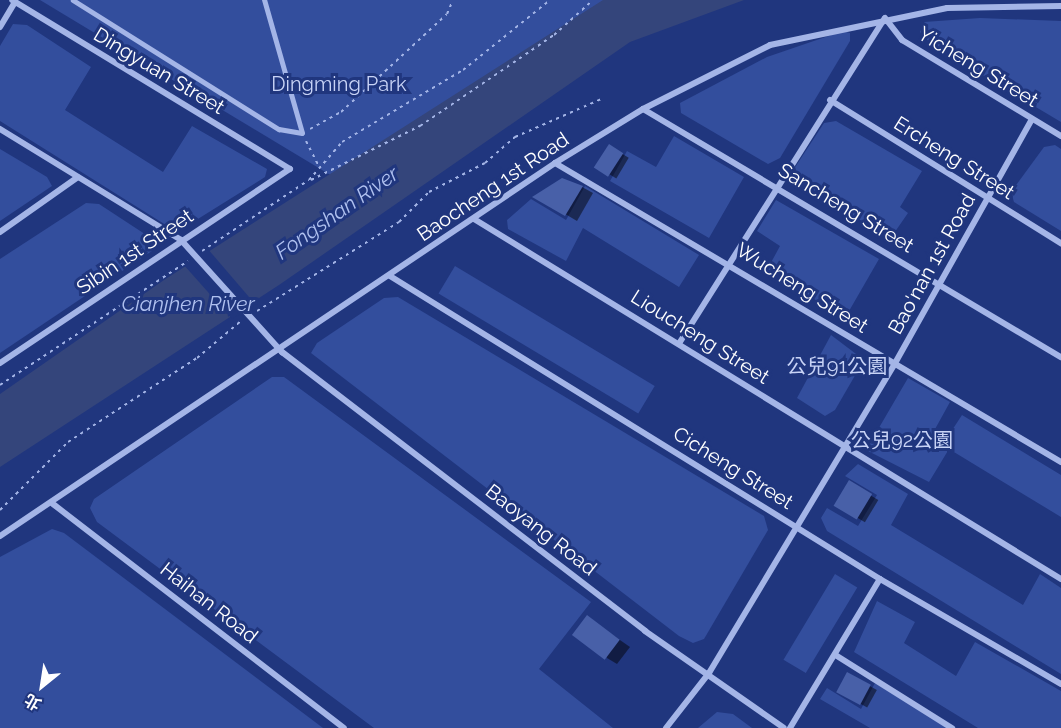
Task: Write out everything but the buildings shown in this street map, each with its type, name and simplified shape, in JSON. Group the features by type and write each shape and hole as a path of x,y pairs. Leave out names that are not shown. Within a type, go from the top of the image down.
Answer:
{"street":[{"path":"0,27 14,1"},
{"name":"Dingyuan Street","path":"14,1 290,169"},
{"name":"Baocheng 1st Road","path":"0,536 53,504 282,352 555,163 643,109 770,45 885,18 947,8 1061,6"},
{"path":"680,342 830,100 885,18"},
{"name":"Yicheng Street","path":"885,18 902,40 1061,136"},
{"name":"Ercheng Street","path":"830,100 1061,243"},
{"name":"Sancheng Street","path":"643,109 778,185 1061,357"},
{"name":"Bao'nan 1st Road","path":"666,728 709,673 894,365 1032,119"},
{"name":"Baoyang Road","path":"0,129 181,240 282,352 645,631 709,673 784,728"},
{"name":"Wucheng Street","path":"555,163 730,263 894,365 1061,462"},
{"name":"Sibin 1st Street","path":"0,363 290,169"},
{"path":"0,232 78,177"},
{"name":"Lioucheng Street","path":"474,219 680,342 1061,579"},
{"name":"Cicheng Street","path":"390,276 880,579 1061,684"},
{"name":"Haihan Road","path":"53,504 344,728"},
{"path":"790,728 837,656 880,579"},
{"path":"837,656 952,728"}],"lane":[{"path":"73,0 279,129 302,133 264,0"}],"path":[{"path":"320,169 302,133 341,112 447,14 453,0"},
{"path":"306,183 342,142 463,70 550,0"},
{"path":"0,385 306,183 420,126 554,35 593,0"},
{"path":"0,510 68,442 198,358 226,329 297,291 321,267 399,222 429,192 485,163 515,136 602,99"}],"green space":[{"name":"Dingming Park","path":"40,0 630,0 342,182"},
{"path":"980,18 1061,21 1061,122 933,46 920,32 924,22"},
{"path":"13,24 27,25 91,67 65,110 163,172 192,126 267,169 265,177 177,232 0,121 0,46"},
{"path":"843,31 850,33 850,41 780,158 768,164 681,113 680,103 767,57"},
{"path":"836,121 922,171 900,207 908,213 890,239 790,175 824,123"},
{"path":"674,136 744,177 709,238 610,181 627,151 656,167"},
{"path":"1055,145 1061,149 1061,231 1014,202 1011,192 1044,147"},
{"path":"0,149 47,177 52,186 0,221"},
{"path":"585,186 699,255 679,287 583,228 566,261 508,229 507,220 531,199 566,220"},
{"path":"776,200 879,259 845,318 767,270 780,246 757,231"},
{"path":"86,203 99,204 157,242 152,251 0,353 0,259"},
{"path":"455,266 655,386 638,413 439,293"},
{"path":"398,297 764,516 768,530 704,639 693,643 679,636 311,353 317,343 384,298"},
{"name":"公兒91公園","path":"831,335 864,360 835,410 825,416 797,398"},
{"path":"272,377 284,377 591,602 539,669 613,728 374,728 97,522 90,508 94,499"},
{"name":"公兒92公園","path":"908,378 950,402 929,440 941,447 962,415 1061,475 1061,517 949,449 929,482 866,450"},
{"path":"858,464 908,494 891,525 1023,605 1040,574 1061,588 1061,674 827,531 821,518 827,508 858,526 877,495 845,476"},
{"path":"52,529 64,533 323,728 0,728 0,557"},
{"path":"835,574 857,587 806,673 783,660"},
{"path":"877,601 915,622 904,643 956,676 975,642 1061,691 1061,728 978,728 854,652"},
{"path":"875,683 948,728 870,728 820,699 827,688 861,709"},
{"path":"717,712 733,714 752,728 698,728"}],"water":[{"name":"Cianjhen River","path":"603,0 744,0 630,42 279,285 0,467 0,394 164,280"}],"pier":[{"path":"207,248 255,304 232,319 183,264"}],"water label":[{"name":"Fongshan River","path":"337,213"}]}
